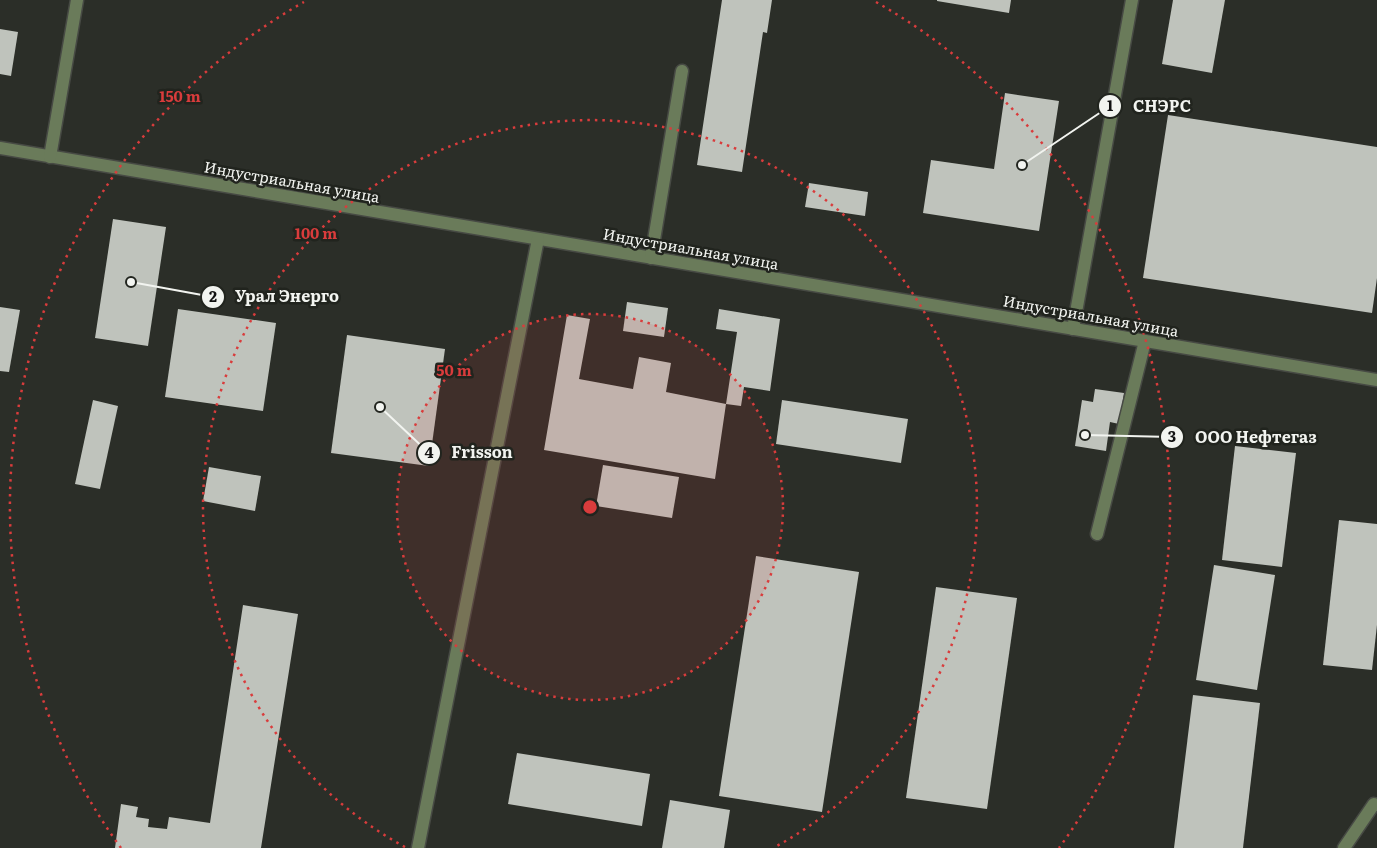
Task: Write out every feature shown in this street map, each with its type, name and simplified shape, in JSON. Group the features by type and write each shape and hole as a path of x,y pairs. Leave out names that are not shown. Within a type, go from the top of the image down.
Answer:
{"street":[{"path":"50,156 77,0"},
{"path":"1073,328 1132,0"},
{"path":"651,258 682,71"},
{"name":"Индустриальная улица","path":"0,148 1377,380"},
{"path":"418,848 538,239"},
{"path":"1097,534 1145,341"},
{"path":"1344,848 1374,804 1377,805"}],"building":[{"path":"722,0 772,0 767,33 763,32 742,172 697,165"},
{"path":"937,0 1011,0 1009,13"},
{"path":"1173,0 1225,0 1212,73 1162,64"},
{"path":"0,29 18,32 11,76 0,74"},
{"path":"1005,93 1059,101 1039,231 923,213 931,160 994,169"},
{"path":"1168,115 1377,147 1377,278 1372,313 1143,278"},
{"path":"809,183 868,192 865,216 805,207"},
{"path":"113,219 166,227 148,346 95,338"},
{"path":"627,302 668,308 664,337 623,331"},
{"path":"0,307 20,310 9,372 0,371"},
{"path":"178,309 276,323 263,411 165,397"},
{"path":"719,309 780,319 770,391 744,387 741,406 726,404 737,332 716,329"},
{"path":"567,315 590,319 579,379 633,389 639,357 671,363 666,392 726,404 715,479 544,450"},
{"path":"347,335 445,349 429,466 331,453"},
{"path":"1095,389 1124,393 1119,424 1110,422 1106,451 1075,446 1082,400 1093,402"},
{"path":"93,400 118,406 100,489 75,484"},
{"path":"782,400 908,419 901,463 776,444"},
{"path":"1235,446 1296,453 1282,567 1222,560"},
{"path":"603,465 679,477 672,518 596,506"},
{"path":"209,467 261,476 255,511 203,501"},
{"path":"1339,520 1377,524 1377,625 1372,670 1323,665"},
{"path":"756,556 859,572 822,812 719,796"},
{"path":"1214,565 1275,575 1257,690 1196,680"},
{"path":"936,587 1017,598 987,809 906,798"},
{"path":"243,605 298,614 261,848 115,848 121,804 138,807 136,817 149,819 148,827 167,829 169,817 210,823"},
{"path":"1193,695 1260,703 1243,848 1174,848"},
{"path":"517,753 650,774 642,826 508,804"},
{"path":"670,800 730,810 724,848 662,848"}],"place":[{"name":"СНЭРС","path":"1022,165"},
{"name":"Урал Энерго","path":"131,282"},
{"name":"Frisson","path":"380,407"},
{"name":"ООО Нефтегаз","path":"1085,435"}]}
